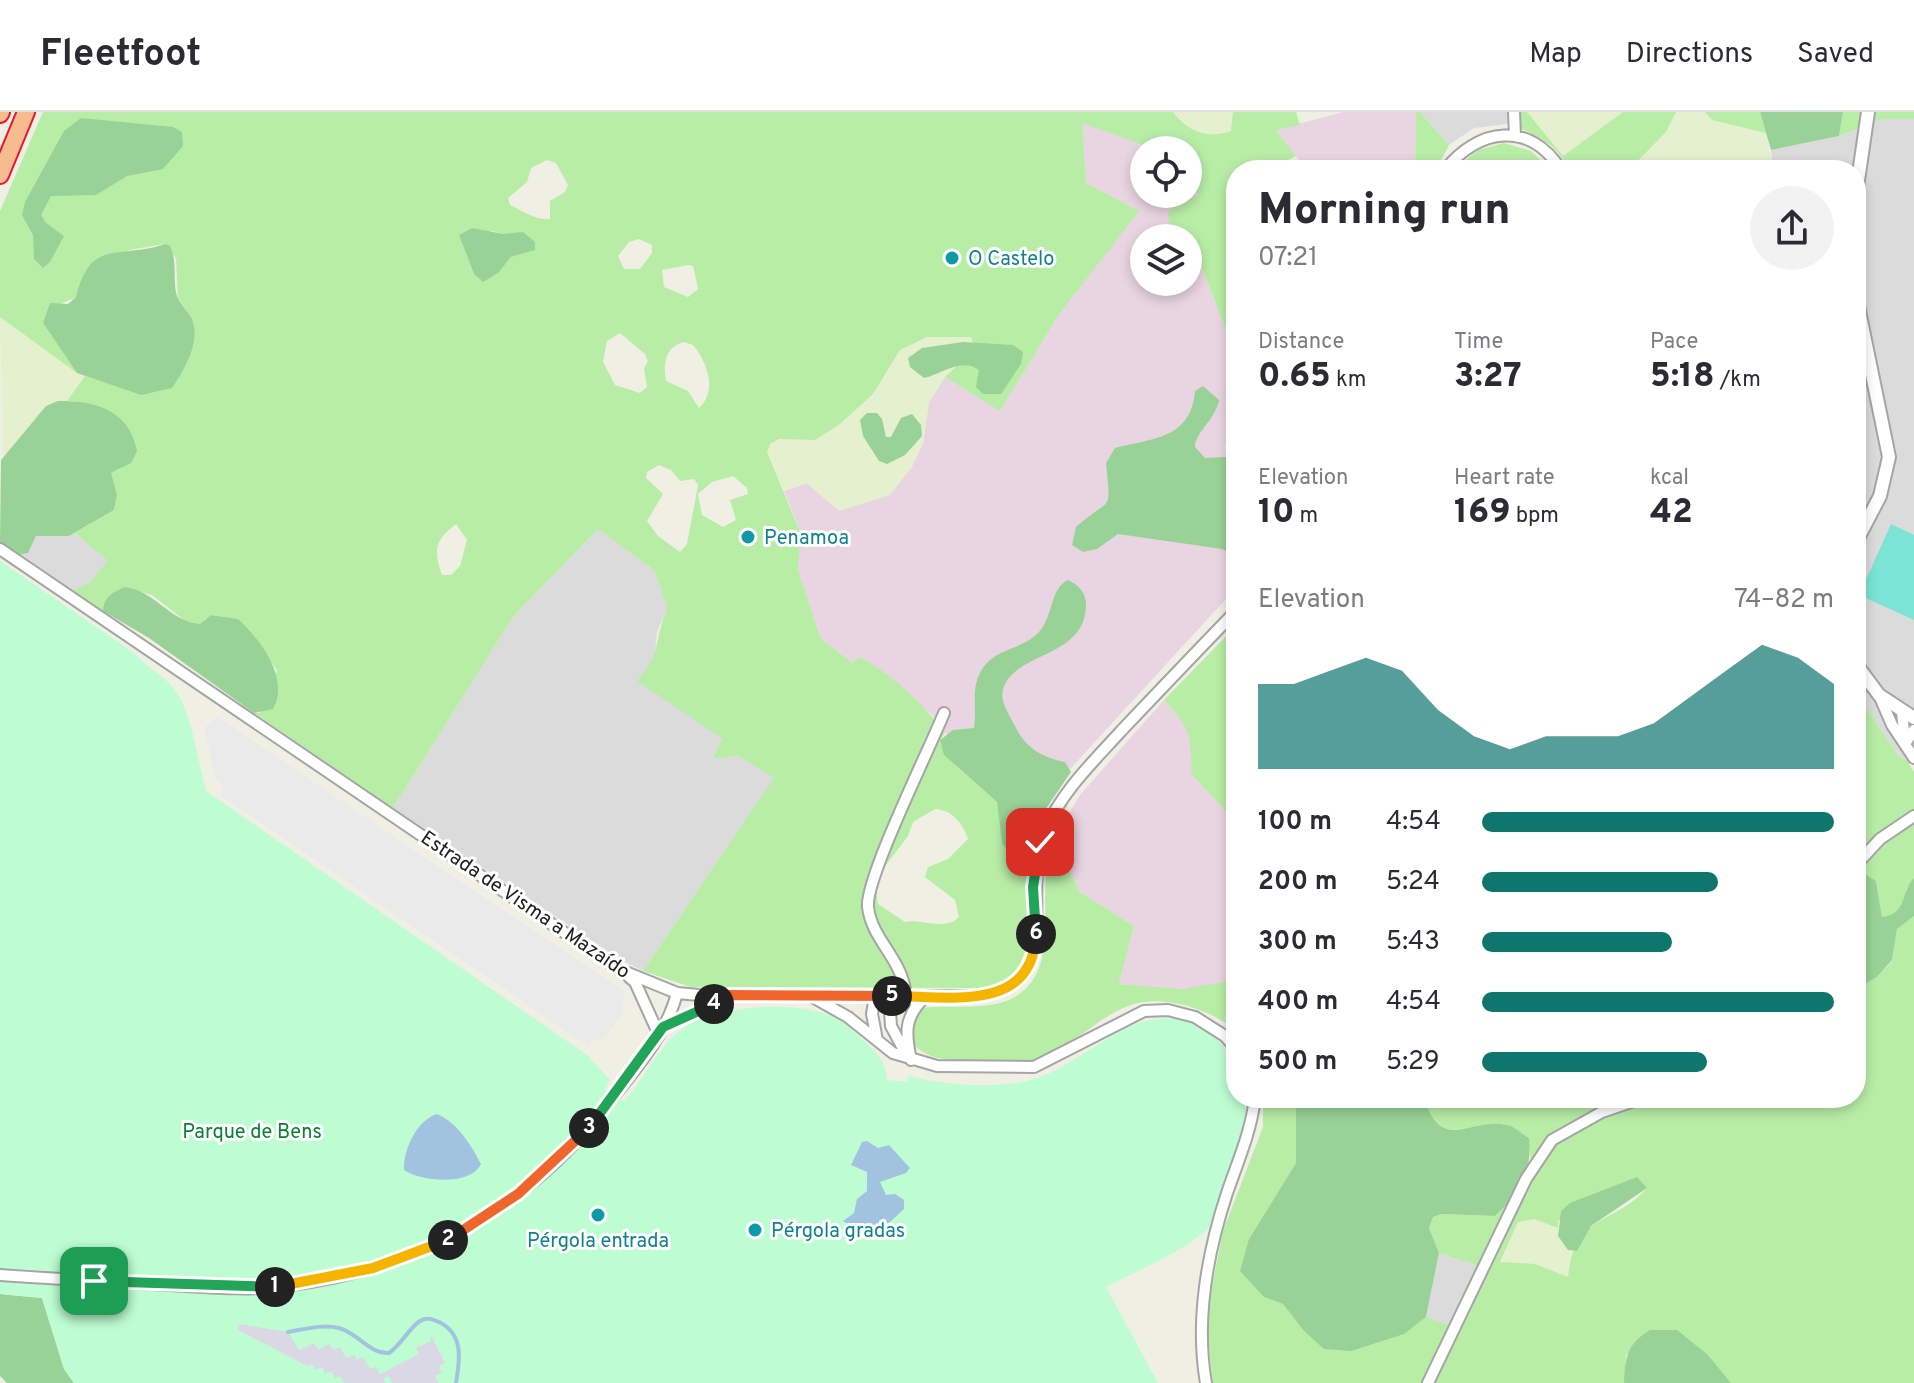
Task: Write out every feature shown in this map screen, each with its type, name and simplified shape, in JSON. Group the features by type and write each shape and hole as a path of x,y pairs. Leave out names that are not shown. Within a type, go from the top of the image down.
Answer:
{"highway":[{"path":"0,175 26,112"}],"street":[{"path":"1514,112 1515,136"},
{"path":"1861,160 1868,112"},
{"path":"1452,160 1477,140 1515,136 1545,150 1553,160"},
{"path":"1866,345 1889,457 1880,496 1866,523"},
{"name":"Estrada de Visma a Mazaído","path":"0,549 618,969 677,993 990,995 1012,985 1027,972 1035,950 1036,857 1055,812 1103,751 1226,622"},
{"path":"1866,677 1914,758"},
{"path":"1879,695 1908,715"},
{"path":"906,996 904,977 893,953 876,932 868,905 880,862 944,713"},
{"path":"1892,725 1908,715"},
{"path":"1905,744 1908,715"},
{"path":"1905,744 1914,730"},
{"path":"1866,854 1880,839 1914,816"},
{"path":"618,969 635,982 661,1031"},
{"path":"0,1275 182,1286 282,1287 335,1278 418,1254 476,1223 551,1167 586,1132 661,1031 677,993"},
{"path":"805,993 848,1017 878,1042 911,1060 937,1066 1034,1067 1144,1011 1195,1017 1226,1037"},
{"path":"661,1031 729,995"},
{"path":"875,996 872,1014 878,1042"},
{"path":"889,996 891,1026 896,1042 911,1060"},
{"path":"911,1060 905,1035 907,1021 926,996"},
{"path":"1206,1383 1199,1336 1203,1295 1226,1197 1251,1128 1254,1108"},
{"path":"1428,1383 1526,1179 1552,1140 1614,1108"}],"shaded area":[{"path":"1343,112 1416,112 1415,160 1299,160 1276,130"},
{"path":"1420,112 1510,113 1508,124 1474,128 1449,145"},
{"path":"1882,119 1914,119 1914,754 1907,760 1899,757 1866,707 1866,160 1772,160 1771,150 1839,136"},
{"path":"1081,122 1130,140 1130,207 1086,183"},
{"path":"1132,208 1175,208 1171,224 1130,224 1130,296 1202,296 1202,268 1226,330 1226,599 1060,780 945,733 932,715 861,657 853,663 821,639 798,569 801,533 784,491 923,443 929,402 945,377 1000,410 1058,316 1138,211"},
{"path":"1891,524 1914,535 1914,620 1866,598 1866,579"},
{"path":"598,529 655,571 667,608 657,632 654,664 638,681 724,739 712,757 739,756 775,778 643,971 621,960 393,808 513,617"},
{"path":"75,533 109,561 89,583 71,591 19,555 28,553 36,536 69,536"},
{"path":"1164,700 1188,726 1192,743 1191,774 1226,811 1226,983 1183,989 1119,984 1134,926 1080,892 1054,839 1080,795"},
{"path":"217,717 625,992 622,1013 605,1038 593,1040 588,1046 220,795 224,789 215,775 204,728"},
{"path":"437,1114 458,1129 468,1142 481,1164 476,1171 445,1180 422,1177 404,1170 413,1137 423,1122"},
{"path":"867,1141 878,1148 889,1145 910,1168 906,1173 880,1182 886,1195 895,1194 904,1200 904,1209 890,1222 862,1233 843,1221 854,1213 857,1199 867,1191 867,1172 851,1165 862,1142"},
{"path":"1439,1253 1476,1265 1448,1326 1426,1317"},
{"path":"239,1324 288,1332 299,1350 314,1343 318,1350 329,1344 333,1350 340,1347 346,1358 354,1355 357,1360 363,1357 370,1369 376,1367 380,1374 419,1354 416,1348 431,1341 431,1335 445,1363 439,1366 442,1372 435,1376 439,1383 392,1383 389,1376 383,1379 385,1383 344,1383 340,1376 335,1378 331,1371 325,1374 322,1367 316,1370 312,1364 307,1366 238,1330"}],"green space":[{"path":"43,112 1173,112 1192,129 1214,134 1231,131 1233,112 1296,112 1300,125 1276,130 1296,156 1288,160 1226,160 1226,330 1202,268 1202,224 1169,224 1168,213 1173,208 1202,208 1202,136 1130,136 1130,140 1082,123 1086,183 1139,211 1058,316 1000,411 945,377 975,349 971,337 927,337 900,350 873,394 840,424 815,440 779,439 770,444 767,452 801,534 798,569 821,639 853,663 860,657 873,665 896,681 927,710 945,733 940,740 956,766 997,802 1001,816 1027,858 1030,852 1026,948 1019,965 1008,978 990,988 691,987 643,971 774,778 739,756 712,758 723,739 637,681 650,664 667,608 655,571 598,529 513,617 393,808 254,713 260,713 277,670 238,619 211,615 200,624 188,623 152,595 124,587 107,598 103,611 71,591 89,583 108,561 75,533 114,510 117,495 110,473 121,469 78,402 67,401 85,376 122,388 193,320 178,298 176,258 164,244 129,250 77,297 60,304 43,323 77,373 0,317 0,211","holes":["547,160 556,163 568,185 565,192 550,201 550,219 534,217 510,205 508,198 527,182 531,168","492,231 504,234 528,252 511,257 497,273 474,274 459,235","639,239 652,245 652,253 640,269 624,269 618,256 629,242","693,266 698,289 688,297 664,287 662,270","620,333 645,354 648,361 644,368 647,387 640,393 615,385 603,362 607,341","684,342 693,345 703,359 708,376 708,393 699,408 688,391 666,381 665,363 669,352","659,465 671,470 680,481 694,479 698,485 687,544 680,552 658,536 647,521 663,494 646,478 647,472","733,476 747,488 748,494 730,500 736,520 723,527 702,515 698,494 712,482","456,524 467,540 460,566 451,575 442,575 438,546","935,809 941,810 952,815 966,833 968,839 948,859 928,867 925,877 955,900 959,917 947,924 905,922 878,904 876,889 883,869 908,836 913,822"]},
{"path":"1173,112 1233,112 1235,118 1231,131 1214,137 1194,131"},
{"path":"1416,112 1420,112 1449,145 1441,160 1415,160"},
{"path":"1508,112 1527,112 1563,156 1623,112 1676,112 1666,132 1639,160 1563,160 1552,146 1508,124"},
{"path":"1527,112 1623,112 1563,157"},
{"path":"1676,112 1705,112 1712,120 1766,133 1771,160 1639,160 1666,132"},
{"path":"1705,112 1760,112 1766,133 1712,120"},
{"path":"1760,112 1843,112 1839,136 1771,150"},
{"path":"1843,112 1914,112 1914,119 1882,119 1839,136"},
{"path":"81,118 173,127 182,132 183,146 163,169 127,176 96,195 51,196 41,215 46,223 64,236 50,262 43,268 34,259 33,235 22,215 25,202 64,131"},
{"path":"1504,143 1531,151 1540,160 1466,160 1478,150"},
{"path":"472,228 504,234 523,232 535,242 535,250 511,257 498,273 483,282 474,274 459,235"},
{"path":"165,244 170,246 172,252 177,296 194,326 193,345 187,363 172,388 141,395 77,373 43,323 50,303 68,304 76,297 82,278 98,258"},
{"path":"0,317 85,376 67,401 46,406 3,457"},
{"path":"927,337 971,337 975,349 945,377 929,402 923,443 912,467 890,495 839,511 805,482 784,491 767,453 770,444 780,439 815,440 873,394 900,350"},
{"path":"963,342 1013,345 1023,352 1021,364 1001,394 983,394 976,387 979,370 972,366 958,366 924,378 910,367 908,358 922,348"},
{"path":"1203,386 1219,400 1195,447 1205,458 1226,457 1226,551 1118,534 1097,549 1083,552 1072,545 1076,527 1103,506 1108,498 1106,463 1115,448 1168,434 1178,427 1192,407 1195,391"},
{"path":"58,401 98,406 119,417 133,437 137,451 131,463 111,473 117,495 114,510 69,536 36,536 28,553 19,555 0,542 1,460 46,406"},
{"path":"867,413 877,413 882,419 886,437 891,437 901,418 912,414 921,425 922,436 905,455 887,464 879,461 863,436 860,420"},
{"name":"Parque de Bens","path":"0,561 134,653 171,685 186,711 206,791 587,1055 610,1080 606,1089 624,1101 662,1049 691,1023 724,1012 786,1007 824,1013 846,1024 880,1057 887,1080 907,1082 908,1076 974,1085 1008,1084 1040,1077 1141,1023 1162,1018 1183,1021 1206,1031 1222,1045 1226,1051 1226,1108 1245,1108 1229,1181 1212,1223 1192,1241 1163,1259 1106,1287 1158,1383 74,1383 64,1369 42,1298 0,1294"},
{"path":"1068,580 1080,589 1086,603 1084,620 1077,633 1066,643 1015,672 1006,682 1002,694 1007,711 1025,741 1042,755 1065,762 1071,772 1039,819 1027,858 1008,851 1002,843 997,802 944,755 940,740 953,730 974,728 976,686 980,673 992,658 1039,632 1058,589"},
{"path":"124,587 145,594 189,622 200,624 211,615 238,619 264,649 275,673 278,685 273,709 254,713 149,638 103,611 107,598"},
{"path":"1226,636 1226,811 1191,774 1188,733 1164,700"},
{"path":"1866,707 1899,757 1907,760 1914,772 1914,878 1906,889 1905,902 1894,915 1882,917 1876,881 1866,875"},
{"path":"1054,839 1080,892 1134,926 1119,984 1183,989 1226,982 1226,1023 1185,1005 1141,1002 1116,1012 1047,1056 1017,1064 943,1059 923,1052 911,1042 913,1024 922,1008 996,1004 1020,994 1034,978 1042,957 1045,934 1048,861"},
{"path":"1866,875 1876,881 1882,917 1896,912 1914,878 1914,916 1897,929 1892,960 1877,977 1866,983"},
{"path":"1914,916 1914,1383 1731,1383 1708,1355 1626,1354 1624,1383 1213,1383 1206,1318 1223,1231 1263,1127 1263,1108 1297,1108 1296,1163 1249,1239 1264,1297 1283,1304 1303,1330 1403,1334 1426,1317 1448,1325 1476,1265 1439,1253 1429,1228 1433,1217 1442,1214 1495,1216 1531,1163 1528,1137 1514,1128 1493,1124 1450,1129 1433,1118 1428,1108 1866,1108 1866,983 1892,961 1897,929","holes":["1647,1188 1598,1222 1579,1241 1568,1277 1535,1264 1500,1262 1518,1222 1534,1219 1558,1228 1558,1221"]},
{"path":"1428,1108 1433,1118 1450,1130 1507,1125 1529,1138 1529,1162 1523,1181 1495,1216 1442,1214 1433,1217 1429,1228 1439,1253 1426,1317 1404,1334 1351,1351 1324,1349 1303,1330 1283,1304 1264,1297 1240,1271 1249,1239 1296,1163 1296,1109"},
{"path":"1637,1177 1647,1188 1591,1226 1577,1251 1568,1250 1558,1236 1561,1211 1570,1203"},
{"path":"1534,1219 1552,1223 1575,1244 1568,1277 1535,1264 1500,1263 1518,1222"},
{"path":"0,1294 42,1298 64,1369 74,1383 7,1383 0,1376"},
{"path":"1650,1330 1677,1330 1708,1355 1731,1383 1624,1383 1629,1352 1636,1341"}],"waterway":[{"path":"288,1332 320,1327 339,1328 369,1347 389,1353 416,1324 432,1319 453,1333 459,1357 456,1383"}],"place":[{"name":"O Castelo","path":"952,258"},
{"name":"Penamoa","path":"748,537"},
{"name":"Pérgola entrada","path":"598,1215"},
{"name":"Pérgola gradas","path":"755,1230"}],"route":[{"path":"94,1281 282,1287 335,1278 418,1254 476,1223 551,1167 586,1132 663,1027 681,1021 729,995 977,996 1001,991 1021,979 1033,959 1036,934 1033,887 1040,842"}]}
